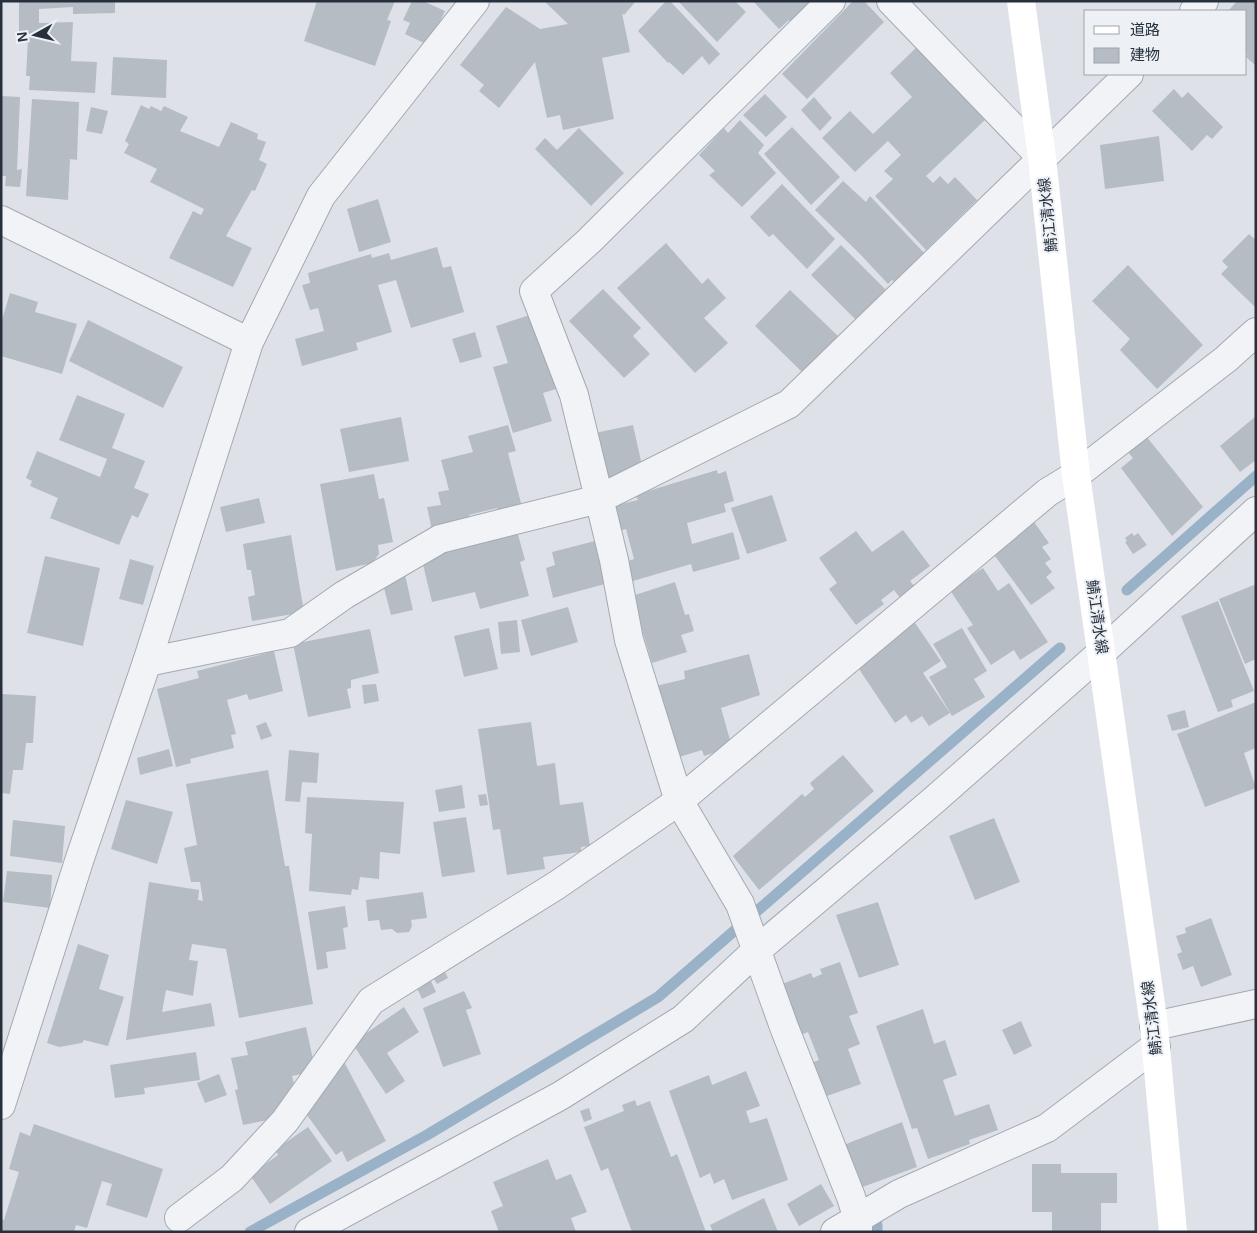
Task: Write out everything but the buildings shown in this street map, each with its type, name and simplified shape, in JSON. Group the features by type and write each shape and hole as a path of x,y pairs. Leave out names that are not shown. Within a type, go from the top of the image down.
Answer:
{"main road":[{"name":"鯖江清水線","path":"1021,1 1042,158 1076,475 1155,1036 1173,1232"}],"street":[{"path":"1,1105 80,858 147,662 249,342 321,196 475,1"},
{"path":"831,1 589,241 534,291 574,395 614,560 629,640 679,801 740,904 784,1027 851,1197 850,1228"},
{"path":"890,1 1042,158"},
{"path":"1195,10 1204,1"},
{"path":"147,662 290,634 344,596 440,539 599,498 789,404 1128,75"},
{"path":"1,220 249,342"},
{"path":"179,1218 232,1178 285,1121 371,1001 557,885 679,801 1048,492 1076,475 1226,360 1256,332"},
{"path":"310,1232 560,1096 683,1019 754,943 933,801 1102,652 1256,511"},
{"path":"850,1228 899,1194 1047,1128 1155,1036 1256,1004"}],"waterway":[{"path":"1127,590 1256,476"},
{"path":"250,1232 427,1135 658,997 1060,648"},
{"path":"877,1225 877,1232"}]}
